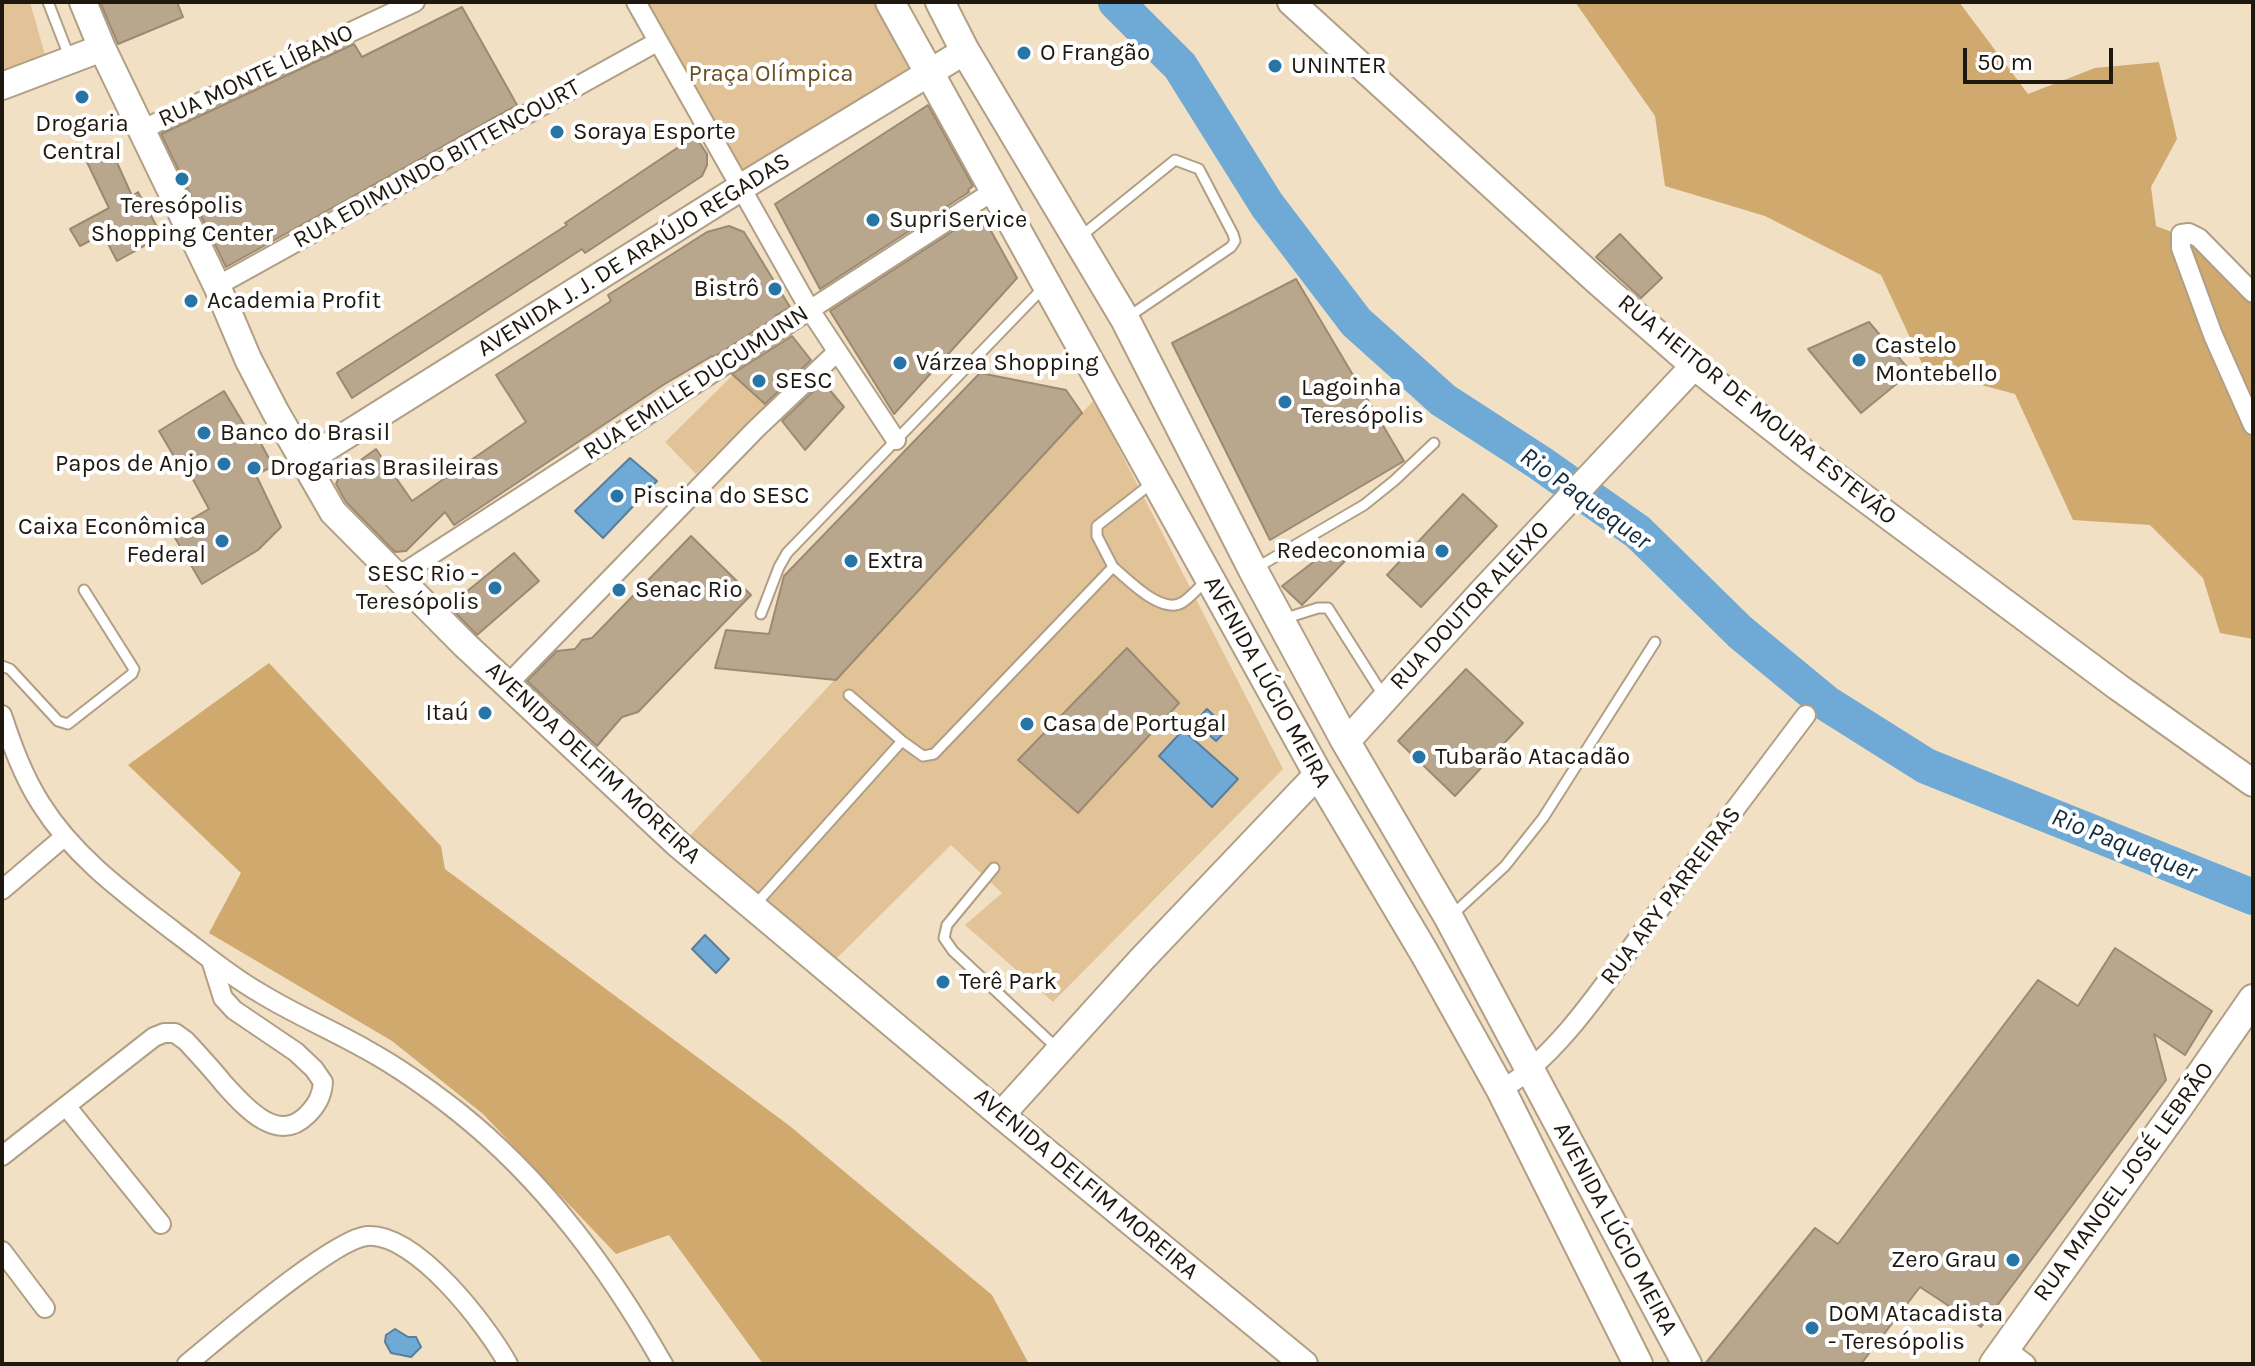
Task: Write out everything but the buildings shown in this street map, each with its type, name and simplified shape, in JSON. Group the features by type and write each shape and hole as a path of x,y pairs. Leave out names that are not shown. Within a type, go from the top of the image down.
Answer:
{"main road":[{"name":"AVENIDA DELFIM MOREIRA","path":"83,2 102,48 217,286 248,359 333,512 455,635 678,844 1304,1364"},
{"name":"AVENIDA LÚCIO MEIRA","path":"890,2 1318,774 1501,1090 1638,1364"},
{"name":"AVENIDA LÚCIO MEIRA","path":"940,2 965,51 1125,319 1253,570 1346,742 1449,918 1687,1364"},
{"name":"RUA HEITOR DE MOURA ESTEVÃO","path":"1291,2 1694,366 1901,526 2253,783"},
{"path":"2,86 102,48"},
{"name":"AVENIDA J. J. DE ARAÚJO REGADAS","path":"305,461 965,51"},
{"name":"RUA DOUTOR ALEIXO","path":"1346,742 1694,366"},
{"path":"1001,1115 1142,959 1318,774"},
{"name":"RUA MANOEL JOSÉ LEBRÃO","path":"2008,1359 2253,999"}],"street":[{"name":"RUA MONTE LÍBANO","path":"141,130 415,2"},
{"path":"636,2 810,310 896,440"},
{"name":"RUA EDIMUNDO BITTENCOURT","path":"217,286 657,42"},
{"name":"RUA EMILLE DUCUMUNN","path":"397,577 995,190"},
{"path":"2253,293 2199,238 2189,233 2181,234 2181,248 2213,335 2253,425"},
{"path":"508,684 756,429 836,353"},
{"path":"2,715 25,775 64,837 125,893 211,960 258,993 370,1052 417,1082 481,1131 579,1234 663,1364"},
{"name":"RUA ARY PARREIRAS","path":"1501,1090 1545,1056 1602,988 1806,715"},
{"path":"2,890 64,837"},
{"path":"2,1156 134,1051 164,1033 175,1033 186,1041 241,1102 269,1124 282,1127 293,1125 308,1114 322,1094 323,1082 296,1052 234,1010 223,998 211,960"},
{"path":"66,1106 161,1224"},
{"path":"187,1364 298,1276 354,1239 368,1236 396,1243 444,1279 479,1319 508,1364"},
{"path":"2,1251 45,1308"}],"lane":[{"path":"48,2 70,59"},
{"path":"1078,238 1175,160 1199,169 1235,241 1231,247 1125,319"},
{"path":"761,614 787,553 1047,284"},
{"path":"1253,570 1364,505 1434,443"},
{"path":"1155,481 1097,526 1097,536 1113,567 1161,605 1172,607 1182,603 1209,578"},
{"path":"849,695 923,756 934,754 1113,567"},
{"path":"2,666 10,669 63,724 68,724 132,674 134,669 84,590"},
{"path":"1280,620 1318,608 1328,608 1385,698"},
{"path":"1449,918 1505,866 1543,818 1655,642"},
{"path":"753,907 902,741"},
{"path":"994,868 947,925 944,938 953,951 1060,1051"}],"green space":[{"path":"2,2 30,2 45,55 2,72"},
{"name":"Praça Olímpica","path":"645,2 879,2 920,71 746,174 664,42"},
{"path":"733,375 766,405 696,474 665,442"},
{"name":"Casa de Portugal","path":"1094,400 1283,769 1053,1002 965,925 1002,893 951,845 832,963 686,840"}],"shaded area":[{"path":"1575,2 1959,2 2028,94 2095,68 2159,62 2177,139 2151,187 2156,226 2206,245 2253,295 2253,400 2247,406 2253,425 2253,639 2220,633 2203,578 2150,525 2073,520 2015,394 1925,370 1881,275 1765,216 1665,186 1655,116"},
{"path":"269,663 441,846 445,869 791,1127 992,1295 1029,1364 763,1364 669,1235 616,1254 483,1114 392,1041 209,933 241,873 128,765"}],"water":[{"name":"Piscina do SESC","path":"630,458 657,481 603,538 575,511"},
{"path":"1207,709 1228,729 1216,741 1195,722"},
{"path":"1183,730 1238,779 1212,807 1159,756"},
{"path":"705,935 729,959 716,973 692,949"},
{"path":"395,1329 408,1337 416,1337 421,1347 411,1357 391,1353 385,1342 386,1335"}],"waterway":[{"name":"Rio Paquequer","path":"1116,2 1180,66 1267,205 1356,322 1443,400 1638,532 1740,632 1826,703 1926,766 2253,897"}],"place":[{"name":"O Frangão","path":"1024,53"},
{"name":"UNINTER","path":"1275,66"},
{"name":"Drogaria Central","path":"82,97"},
{"name":"Soraya Esporte","path":"557,132"},
{"name":"Teresópolis Shopping Center","path":"182,179"},
{"name":"SupriService","path":"873,220"},
{"name":"Bistrô","path":"775,289"},
{"name":"Academia Profit","path":"191,301"},
{"name":"Castelo Montebello","path":"1859,360"},
{"name":"Várzea Shopping","path":"900,363"},
{"name":"SESC","path":"759,381"},
{"name":"Lagoinha Teresópolis","path":"1285,402"},
{"name":"Banco do Brasil","path":"204,433"},
{"name":"Papos de Anjo","path":"224,464"},
{"name":"Drogarias Brasileiras","path":"254,468"},
{"name":"Piscina do SESC","path":"617,496"},
{"name":"Caixa Econômica Federal","path":"222,541"},
{"name":"Redeconomia","path":"1442,551"},
{"name":"Extra","path":"851,561"},
{"name":"SESC Rio - Teresópolis","path":"495,588"},
{"name":"Senac Rio","path":"619,590"},
{"name":"Itaú","path":"485,713"},
{"name":"Casa de Portugal","path":"1027,724"},
{"name":"Tubarão Atacadão","path":"1419,757"},
{"name":"Terê Park","path":"943,982"},
{"name":"Zero Grau","path":"2013,1260"},
{"name":"DOM Atacadista - Teresópolis","path":"1812,1328"}]}
